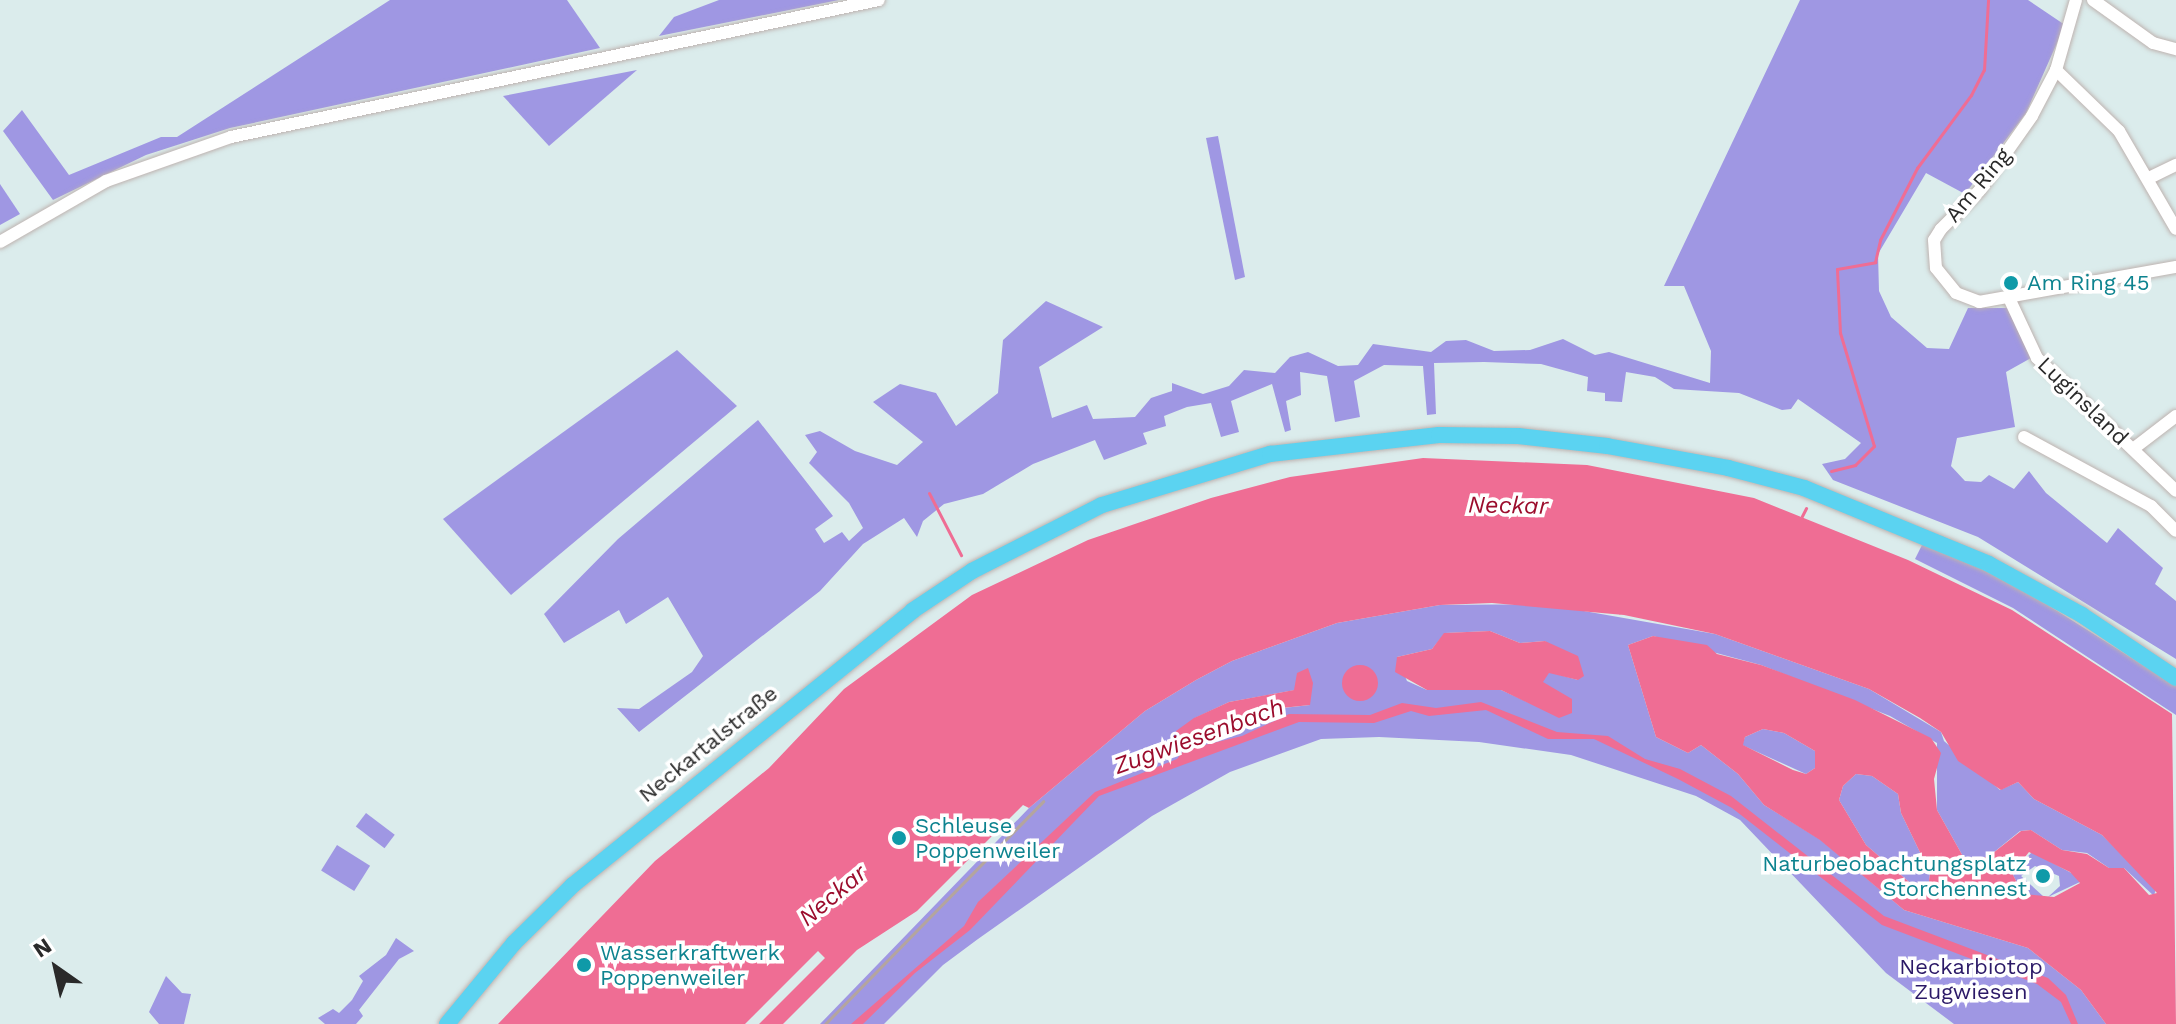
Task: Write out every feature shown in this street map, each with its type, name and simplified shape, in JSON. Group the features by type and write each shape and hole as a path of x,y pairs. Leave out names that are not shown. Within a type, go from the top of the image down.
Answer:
{"main road":[{"name":"Neckartalstraße","path":"447,1024 524,932 633,833 912,611 1031,538 1144,489 1313,446 1439,435 1607,446 1728,468 1839,501 1989,564 2082,615 2176,678"}],"street":[{"path":"0,242 106,181 217,140 879,0"},
{"name":"Am Ring","path":"2076,0 2056,70 2002,161 1934,240 1936,268 1956,293 1979,302 2176,267"},
{"path":"2093,0 2153,43 2176,49"},
{"path":"2056,70 2119,131 2176,229"},
{"path":"2149,178 2176,165"},
{"name":"Luginsland","path":"2009,298 2037,358 2176,491"},
{"path":"2133,449 2176,416"},
{"path":"2024,437 2172,518 2176,531"}],"green space":[{"path":"390,0 567,0 600,48 230,128 146,155 53,200 3,131 22,110 69,175 161,137 177,137"},
{"path":"719,0 839,0 659,36 674,17"},
{"path":"1800,0 2028,0 2065,25 2026,113 1965,194 1926,173 1878,254 1879,291 1891,317 1927,348 1949,349 1968,308 2011,308 2031,358 2006,372 2015,427 1957,438 1951,466 1965,481 1981,482 1989,475 2014,489 2029,471 2046,493 2107,543 2118,528 2163,568 2155,584 2176,601 2176,659 1978,537 1833,480 1822,464 1845,459 1861,443 1798,399 1791,409 1782,410 1739,393 1674,389 1655,377 1626,372 1622,402 1605,401 1605,393 1587,391 1588,377 1541,364 1484,362 1434,363 1436,414 1427,415 1423,366 1384,365 1354,381 1360,417 1335,422 1327,376 1300,372 1301,395 1286,401 1291,430 1285,432 1272,384 1231,401 1239,432 1221,437 1211,403 1187,407 1164,416 1166,426 1143,433 1147,444 1104,460 1095,440 1033,464 983,494 944,504 923,521 917,537 904,518 863,544 820,591 639,732 617,708 639,709 692,672 703,656 668,597 626,624 619,610 564,643 544,614 618,539 758,420 833,516 815,529 824,543 842,532 849,541 863,528 849,503 809,463 817,452 805,435 820,431 855,451 897,465 923,442 873,402 900,384 936,393 956,426 998,393 1003,340 1046,301 1103,327 1039,367 1052,418 1087,405 1093,419 1135,417 1151,398 1172,391 1172,383 1203,394 1229,386 1244,370 1275,373 1290,357 1308,352 1338,366 1358,365 1373,344 1431,352 1446,341 1466,340 1494,351 1530,350 1563,339 1595,355 1609,352 1710,383 1711,351 1684,286 1664,286"},
{"path":"637,70 549,146 503,96"},
{"path":"1218,136 1245,277 1235,280 1206,138"},
{"path":"0,184 20,214 0,225"},
{"path":"677,350 737,406 511,595 443,519"},
{"path":"1924,541 2021,588 2176,686 2176,715 2013,608 1915,559"},
{"name":"Neckarbiotop Zugwiesen","path":"1544,604 1715,634 1869,689 1941,732 1944,741 2000,790 2018,782 2034,799 2102,835 2156,888 2154,896 2124,868 2109,868 2087,853 2062,850 2031,830 2020,831 1988,857 1965,860 1937,810 1937,743 1890,716 1761,665 1653,636 1628,645 1656,737 1688,753 1701,745 1738,774 1764,805 1821,840 1904,910 2028,948 2081,990 2106,1024 1954,1024 1886,973 1740,820 1696,796 1571,755 1479,742 1379,737 1321,739 1230,772 1152,816 978,939 943,965 884,1024 820,1024 1029,808 1145,711 1232,661 1337,623 1440,605","holes":["1490,631 1520,643 1545,641 1578,680 1549,672 1542,682 1548,690 1545,710 1501,690 1427,690 1407,681 1397,657 1432,649 1445,633","1295,690 1310,705 1195,718 1229,702"]},
{"path":"1763,729 1784,733 1815,751 1815,768 1806,774 1742,745 1745,737"},
{"path":"1856,774 1872,776 1898,794 1901,813 1930,873 1928,889 1915,887 1866,845 1839,800 1843,786"},
{"path":"366,813 395,835 385,848 356,827"},
{"path":"337,845 370,866 354,891 321,870"},
{"path":"2032,852 2077,876 2080,882 2048,897 2060,886 2059,876 2035,866 2021,876 2044,897 2023,894 2012,873"},
{"path":"396,938 414,951 399,959 359,1010 363,1016 356,1024 325,1024 318,1018 333,1009 339,1013 352,1000 363,981 359,976 386,955"},
{"path":"166,976 182,993 191,994 184,1024 159,1024 149,1012"}],"water":[{"name":"Neckar","path":"1423,458 1587,465 1754,498 1908,560 2012,610 2172,714 2176,1024 2106,1024 2081,990 2028,948 1904,910 1820,840 1764,805 1738,774 1701,745 1688,753 1656,737 1628,645 1653,636 1707,645 1717,654 1761,665 1855,700 1931,738 1941,753 1934,779 1937,810 1965,860 1988,857 2021,831 2031,830 2062,850 2087,854 2109,868 2124,868 2149,895 2157,893 2102,835 2034,799 2018,782 2001,790 1958,761 1941,732 1920,718 1869,689 1715,634 1624,615 1492,603 1440,605 1337,623 1232,661 1196,680 1145,711 1029,808 1023,805 917,911 857,950 783,1024 759,1024 825,958 818,951 745,1024 498,1024 655,861 769,768 844,689 972,595 1088,540 1211,498 1290,477","holes":["1763,729 1784,733 1815,751 1815,768 1806,774 1793,770 1743,745 1745,737","1856,774 1872,776 1898,794 1901,813 1930,873 1928,888 1915,887 1866,845 1839,800 1843,786","2029,852 2070,872 2080,883 2054,897 2023,894 2012,873"]},
{"path":"1490,631 1520,643 1545,641 1578,656 1584,676 1578,680 1549,673 1543,682 1572,699 1572,713 1559,718 1501,690 1427,690 1395,672 1397,657 1432,649 1444,633"},
{"path":"1360,665 1373,670 1378,683 1373,696 1360,701 1347,696 1342,683 1347,670"},
{"name":"Zugwiesenbach","path":"1308,668 1313,683 1310,705 1254,711 1229,729 1179,744 1176,731 1194,718 1229,702 1294,690 1297,673"},
{"path":"1481,702 1557,732 1608,736 1645,759 1680,769 1731,796 1884,916 2048,978 2066,995 2078,1024 2071,1024 2061,1002 2037,984 1882,925 1732,808 1678,779 1594,739 1548,739 1486,710 1429,716 1411,711 1374,723 1299,722 1099,796 970,930 915,973 863,1024 851,1024 964,926 978,902 1095,792 1177,759 1184,750 1242,736 1289,714 1370,715 1402,703 1436,708"}],"waterway":[{"path":"1831,471 1855,465 1874,446 1840,333 1837,269 1875,262 1880,240 1917,168 1971,95 1984,70 1988,0"},
{"path":"929,493 961,555"},
{"path":"1802,516 1806,508"}],"railway":[{"path":"825,1024 1043,801"}],"place":[{"name":"Am Ring 45","path":"2011,283"},
{"name":"Schleuse Poppenweiler","path":"899,838"},
{"name":"Naturbeobachtungsplatz Storchennest","path":"2043,876"},
{"name":"Wasserkraftwerk Poppenweiler","path":"584,965"}]}
